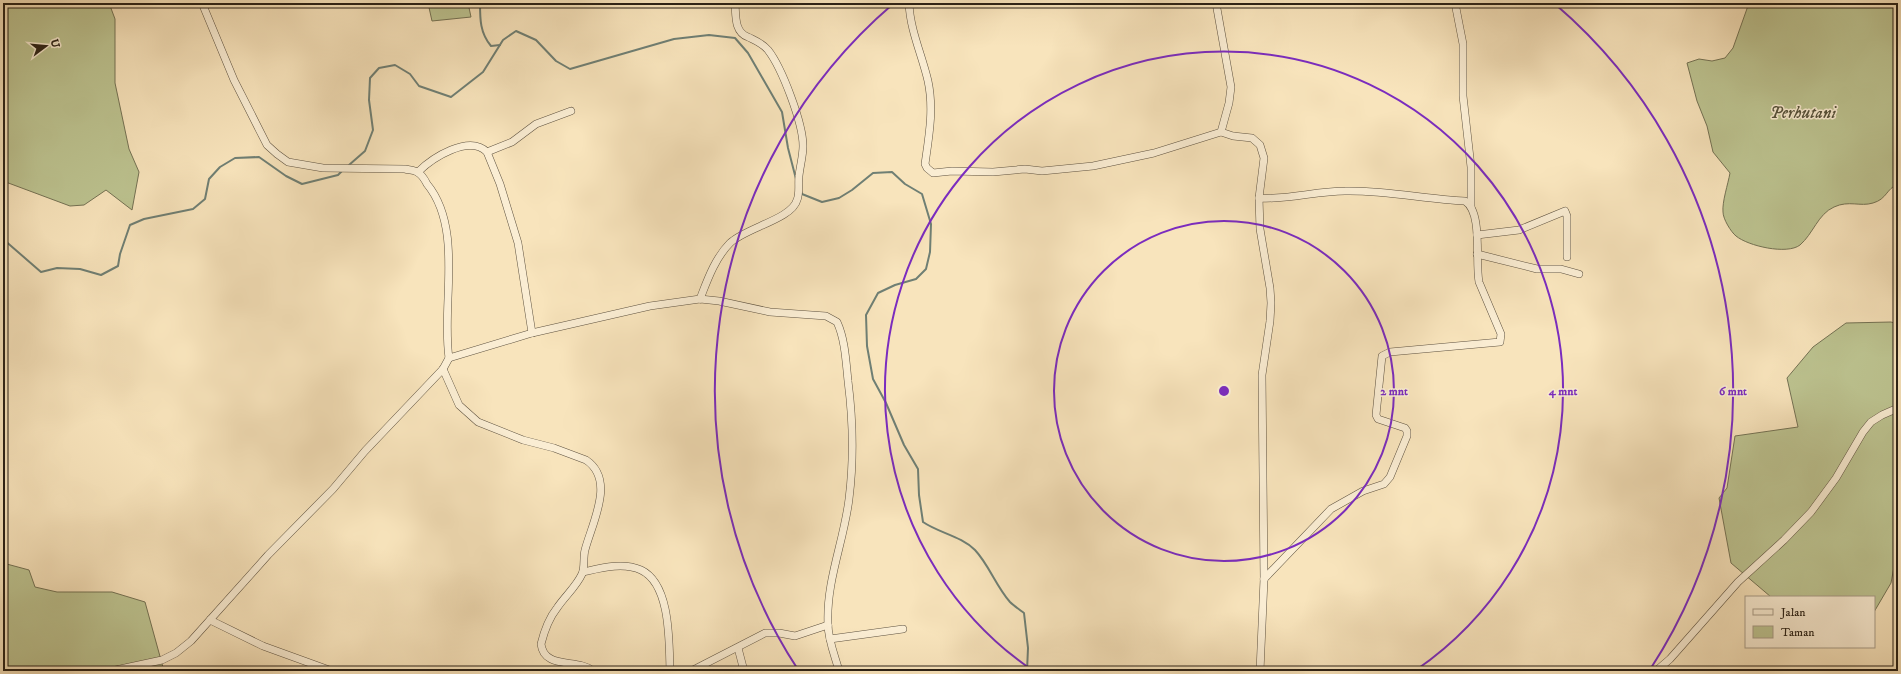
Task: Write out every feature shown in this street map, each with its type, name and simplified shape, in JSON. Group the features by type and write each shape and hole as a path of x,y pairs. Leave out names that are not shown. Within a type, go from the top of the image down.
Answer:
{"street":[{"path":"111,671 162,660 176,653 191,641 268,555 333,489 379,436 443,370 449,358 447,343 448,258 446,231 436,195 418,172 395,168 323,168 288,162 267,145 227,67 202,3"},
{"path":"700,299 712,271 729,244 740,235 785,214 798,200 799,177 804,145 795,110 775,61 758,40 747,37 740,32 736,20 735,3"},
{"path":"909,3 910,19 930,95 931,122 925,164 933,173 952,171 993,172 1025,169 1042,171 1093,166 1154,153 1221,132 1233,136 1252,138 1260,145 1264,158 1260,198 1260,229 1270,288 1271,303 1261,382 1264,578 1260,671"},
{"path":"1216,3 1231,86 1229,103 1221,132"},
{"path":"1264,578 1300,544 1331,509 1363,491 1384,484 1390,477 1407,436 1407,431 1404,428 1378,419 1376,415 1382,356 1390,352 1500,342 1501,334 1479,282 1477,235 1471,206 1471,167 1463,96 1463,44 1455,3"},
{"path":"487,152 512,142 536,124 571,111"},
{"path":"418,172 428,162 441,154 455,149 474,146 484,149 487,152 500,184 518,242 532,333"},
{"path":"1260,198 1274,199 1320,192 1346,191 1465,200 1471,206"},
{"path":"1477,235 1519,230 1564,211 1567,216 1567,257"},
{"path":"1477,254 1537,269 1562,269 1579,274"},
{"path":"449,358 532,333 650,306 700,299 719,301 770,312 826,316 837,322 840,327 849,390 853,455 844,533 830,586 828,625 830,639 839,671"},
{"path":"443,370 459,405 478,422 523,440 554,448 586,460 594,466 599,475 601,493 583,560 583,572 575,585 555,610 540,644 544,655 550,659 591,669 593,671"},
{"path":"1656,671 1670,660 1738,582 1784,540 1811,512 1836,478 1863,432 1871,422 1898,408"},
{"path":"583,572 604,567 624,566 640,570 650,576 662,596 666,622 670,671"},
{"path":"210,620 263,646 332,671"},
{"path":"691,671 765,633 775,632 795,636 828,625"},
{"path":"830,639 903,629"},
{"path":"738,648 744,671"}],"green space":[{"path":"3,3 109,3 115,19 115,83 129,149 139,172 132,210 106,190 84,205 70,206 3,181"},
{"path":"428,3 468,3 471,17 432,21"},
{"name":"Perhutani","path":"1749,3 1898,3 1898,184 1894,186 1884,197 1873,203 1845,204 1828,210 1805,240 1794,248 1777,249 1758,246 1742,240 1732,232 1723,215 1724,198 1730,173 1713,152 1707,126 1697,101 1687,63 1699,59 1712,61 1725,58 1733,48"},
{"path":"1891,322 1898,324 1898,545 1891,583 1875,610 1875,596 1770,596 1731,563 1719,498 1727,488 1735,436 1798,427 1787,378 1813,347 1846,323"},
{"path":"3,563 29,570 35,587 57,592 112,592 145,602 164,671 3,671"}],"waterway":[{"path":"480,3 483,31 487,41 491,46 500,45"},
{"path":"349,165 365,151 373,130 369,100 370,78 379,68 395,65 410,74 419,86 451,97 483,72 503,40 516,31 536,40 556,61 570,69 674,39 709,35 735,38 748,53 782,112 788,148 796,179"},
{"path":"3,239 41,272 57,268 80,269 101,275 118,266 120,254 130,225 144,219 193,209 205,199 209,179 220,167 235,158 259,157 286,176 302,184 338,175 342,171"},
{"path":"801,191 802,194 822,202 839,198 852,190 873,173 892,172 905,184 922,194 931,224 930,252 926,269 916,279 895,285 878,293 866,315 867,346 873,379 886,403 904,445 918,469 919,495 923,522 963,541 975,550 1005,596 1024,613 1028,648 1027,671"}]}
